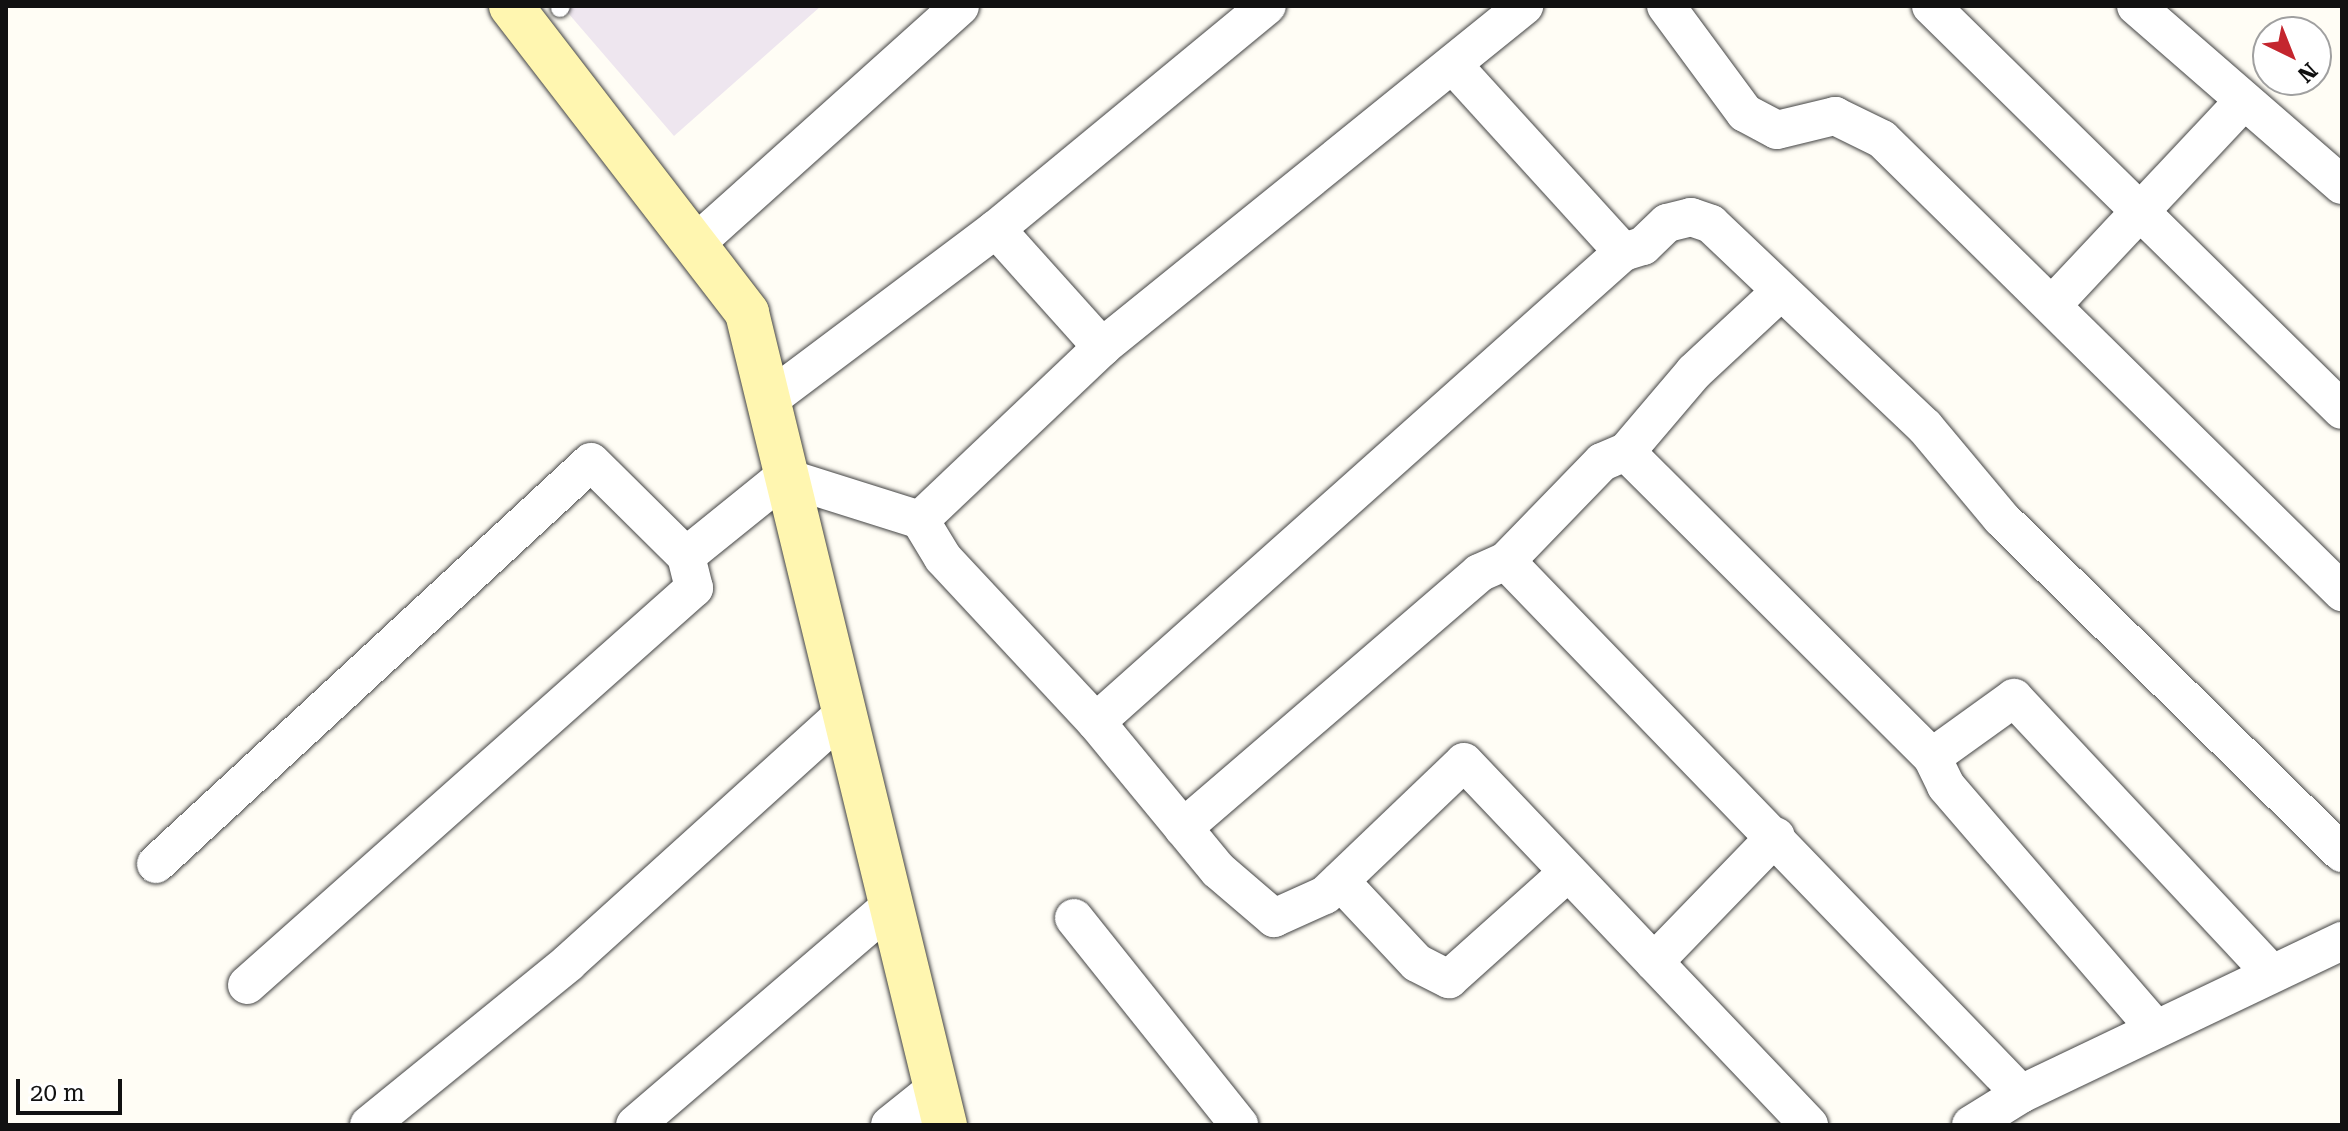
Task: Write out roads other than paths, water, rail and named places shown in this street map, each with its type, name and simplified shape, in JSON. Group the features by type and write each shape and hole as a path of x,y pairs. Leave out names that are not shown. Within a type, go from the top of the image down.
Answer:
{"main road":[{"path":"511,6 747,313 840,717 940,1107"}],"street":[{"path":"695,244 960,6"},
{"path":"767,401 996,229 1267,6"},
{"path":"920,520 1102,347 1427,77 1453,65 1524,6"},
{"path":"1666,6 1745,113 1777,130 1835,116 1853,121 1882,139 2055,302 2071,328 2342,592"},
{"path":"1931,6 2342,410"},
{"path":"2136,6 2242,103 2261,110 2342,185"},
{"path":"1453,65 1623,252"},
{"path":"2055,302 2144,214 2242,103"},
{"path":"1096,722 1623,252 1643,246 1667,223 1691,217 1711,224 1779,293 1925,427 2001,518 2342,853"},
{"path":"996,229 1102,347"},
{"path":"1183,828 1479,573 1506,561 1602,462 1626,452 1694,372 1779,293"},
{"path":"1626,452 1932,757 1946,786 2156,1029"},
{"path":"156,864 591,462 686,556 694,588 247,985"},
{"path":"686,556 784,477 920,520 943,558 1096,722 1218,870 1274,918 1340,881 1464,762 1809,1125"},
{"path":"1506,561 1776,836 2021,1094"},
{"path":"1932,757 2014,698 2271,973"},
{"path":"369,1125 568,963 840,717"},
{"path":"1654,962 1776,836"},
{"path":"1340,881 1417,963 1449,979 1567,873"},
{"path":"635,1125 889,907"},
{"path":"1074,918 1239,1125"},
{"path":"1971,1125 2021,1094 2342,941"},
{"path":"890,1125 940,1107"}]}
